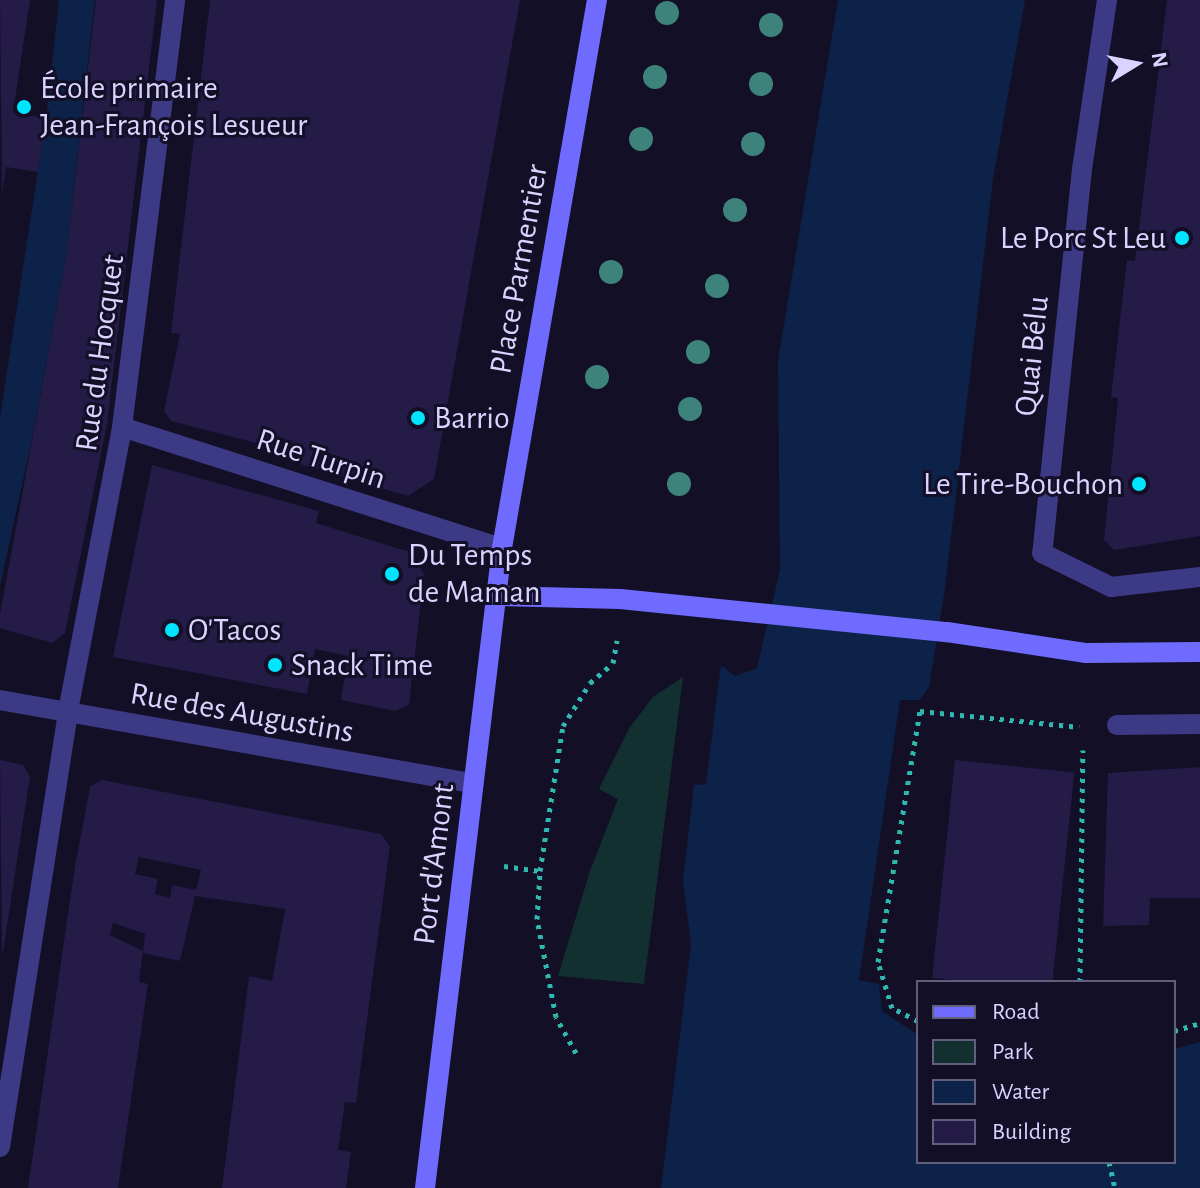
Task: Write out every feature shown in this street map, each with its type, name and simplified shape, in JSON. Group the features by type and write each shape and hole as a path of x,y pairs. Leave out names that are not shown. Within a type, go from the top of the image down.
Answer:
{"main road":[{"name":"Place Parmentier","path":"502,548 597,0"},
{"name":"Port d'Amont","path":"425,1188 502,548"},
{"path":"496,596 620,599 742,614 947,632 1086,653 1200,652"}],"street":[{"name":"Rue du Hocquet","path":"0,1147 68,711 122,427 175,0"},
{"name":"Quai Bélu","path":"1107,0 1082,169 1042,553 1111,587 1200,577"},
{"name":"Rue Turpin","path":"122,427 502,548"},
{"name":"Rue des Augustins","path":"0,700 474,784"},
{"path":"1117,725 1200,724"}],"path":[{"path":"576,1053 556,1017 537,919 540,871 563,726 590,683 613,663 620,599"},
{"path":"916,1020 892,1008 878,962 920,711 1066,726"},
{"path":"1080,980 1084,743"},
{"path":"1176,1030 1200,1023"},
{"path":"1109,1164 1115,1188"}],"green space":[{"path":"683,677 644,984 558,976 590,871 618,799 599,789 630,727 653,697"}],"water":[{"path":"59,0 95,0 66,257 32,439 0,586 0,417 46,118"},
{"path":"838,0 1025,0 993,179 945,588 929,687 920,700 900,700 859,980 879,984 882,1011 916,1034 916,1164 1176,1164 1176,1048 1200,1042 1200,1188 661,1188 691,945 683,880 694,785 706,784 721,665 735,676 757,668 780,570 778,361"}],"building":[{"path":"0,0 30,0 13,113 46,118 38,172 6,167 2,194"},
{"path":"96,0 157,0 107,424 65,633 52,643 0,628 0,614 66,257"},
{"path":"210,0 520,0 434,479 408,496 300,464 303,455 171,421 164,411 180,334 171,333"},
{"path":"1167,0 1200,0 1200,536 1114,550 1104,540 1118,398 1111,397 1127,260 1135,261"},
{"path":"152,465 319,511 316,523 410,552 424,574 409,705 395,711 341,700 348,656 315,649 307,694 113,657"},
{"path":"0,760 23,765 30,776 2,958"},
{"path":"955,760 1074,773 1053,980 932,978"},
{"path":"1200,767 1200,898 1150,898 1149,925 1103,926 1108,773"},
{"path":"102,780 381,834 390,846 356,1103 345,1102 338,1150 351,1152 346,1188 222,1188 249,976 272,981 285,909 195,896 180,961 143,953 145,934 113,923 110,935 143,951 139,982 148,984 118,1188 28,1188 75,866 90,787","holes":["139,857 201,870 196,890 172,885 170,898 155,894 158,879 135,874"]}],"place":[{"name":"École primaire Jean-François Lesueur","path":"24,107"},
{"name":"Le Porc St Leu","path":"1182,238"},
{"name":"Barrio","path":"418,418"},
{"name":"Le Tire-Bouchon","path":"1139,484"},
{"name":"Du Temps de Maman","path":"392,574"},
{"name":"O'Tacos","path":"172,630"},
{"name":"Snack Time","path":"275,665"}]}
